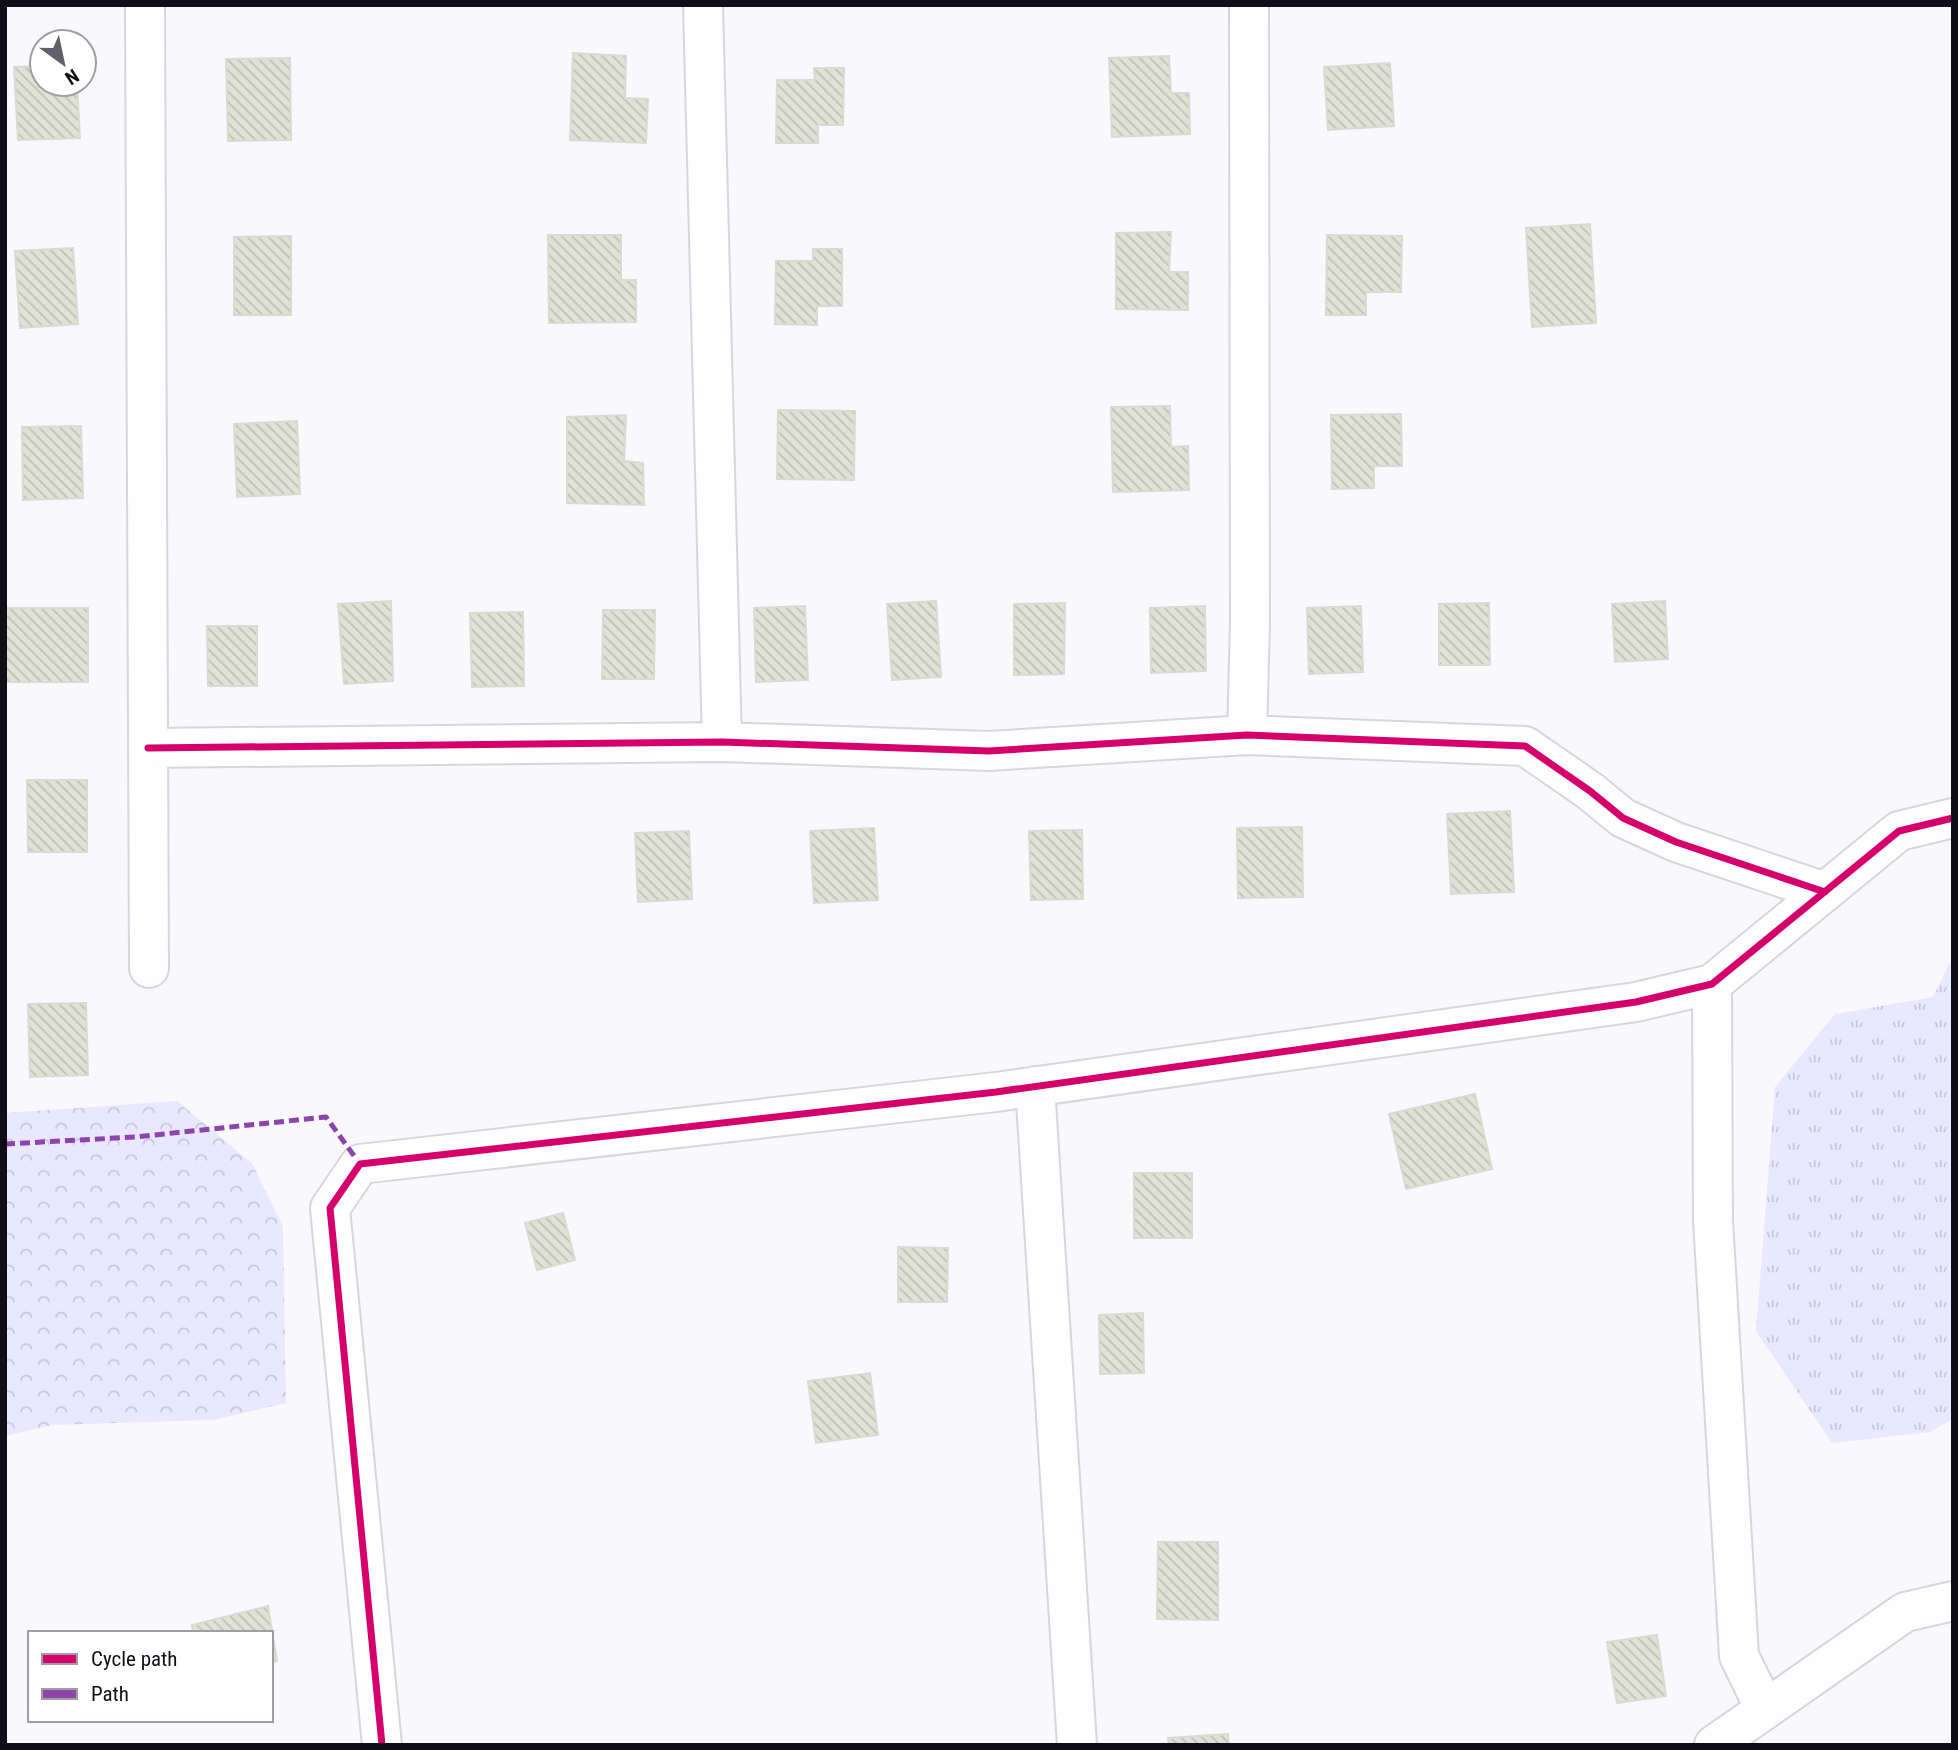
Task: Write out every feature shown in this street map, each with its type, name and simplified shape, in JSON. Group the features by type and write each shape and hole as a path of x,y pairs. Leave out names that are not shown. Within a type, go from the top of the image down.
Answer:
{"street":[{"path":"145,5 149,968"},
{"path":"703,5 722,742"},
{"path":"1247,735 1250,624 1249,5"},
{"path":"148,748 722,742 989,751 1247,735 1525,746 1590,791 1623,818 1676,842 1825,892"},
{"path":"382,1745 330,1208 360,1164 1035,1086 1636,1002 1712,984 1899,831 1953,818"},
{"path":"1712,984 1713,1222 1739,1656 1765,1709"},
{"path":"1035,1086 1077,1745"},
{"path":"1714,1745 1905,1612 1953,1601"}],"green space":[{"path":"1953,956 1953,1419 1930,1432 1832,1443 1756,1331 1775,1087 1835,1014 1933,997"},
{"path":"177,1101 252,1163 283,1227 286,1403 213,1420 53,1425 5,1436 5,1113"}],"building":[{"path":"573,53 626,56 625,98 648,99 646,143 570,140"},
{"path":"1169,56 1171,93 1189,93 1190,134 1112,137 1109,58"},
{"path":"290,58 291,140 228,141 226,59"},
{"path":"1390,63 1394,126 1328,130 1324,67"},
{"path":"28,66 28,98 78,98 80,138 18,140 14,67"},
{"path":"814,68 844,68 843,125 818,125 818,143 776,143 777,80 815,80"},
{"path":"1590,224 1596,323 1532,327 1526,228"},
{"path":"1171,232 1169,272 1188,272 1188,310 1116,309 1116,233"},
{"path":"548,235 621,235 621,280 636,280 636,322 549,323"},
{"path":"1327,235 1402,236 1401,292 1366,292 1366,315 1326,315"},
{"path":"291,236 291,315 234,315 234,237"},
{"path":"73,248 78,324 20,328 15,251"},
{"path":"813,249 842,249 842,306 817,306 817,325 775,324 776,261 813,261"},
{"path":"1170,406 1171,447 1188,446 1189,490 1113,492 1111,407"},
{"path":"778,410 855,411 854,480 777,479"},
{"path":"1401,414 1402,466 1374,466 1374,488 1332,489 1331,415"},
{"path":"626,415 624,461 643,463 644,505 567,503 567,417"},
{"path":"297,421 300,494 237,497 234,424"},
{"path":"81,426 83,498 23,500 22,427"},
{"path":"391,601 393,681 344,684 338,604"},
{"path":"936,601 941,677 892,680 887,604"},
{"path":"1665,601 1668,659 1615,662 1612,604"},
{"path":"1065,603 1064,674 1014,675 1014,604"},
{"path":"1489,603 1490,665 1439,665 1439,604"},
{"path":"805,606 808,680 756,682 754,608"},
{"path":"1205,606 1206,671 1151,673 1150,608"},
{"path":"1361,606 1363,672 1309,674 1307,608"},
{"path":"5,608 88,608 88,682 5,682"},
{"path":"603,610 655,610 654,679 602,679"},
{"path":"523,612 524,686 472,687 470,613"},
{"path":"207,626 257,626 257,686 208,686"},
{"path":"27,780 87,780 87,852 28,852"},
{"path":"1510,811 1514,892 1451,894 1447,814"},
{"path":"1302,827 1303,897 1238,898 1237,828"},
{"path":"874,828 878,900 814,903 810,831"},
{"path":"1082,830 1083,899 1031,900 1029,831"},
{"path":"689,831 692,899 638,902 635,833"},
{"path":"86,1003 88,1075 30,1077 28,1004"},
{"path":"1475,1094 1492,1169 1406,1189 1389,1114"},
{"path":"1134,1173 1192,1173 1192,1238 1134,1238"},
{"path":"563,1213 575,1260 537,1270 525,1223"},
{"path":"898,1247 948,1248 947,1302 898,1302"},
{"path":"1143,1313 1144,1373 1100,1374 1099,1315"},
{"path":"870,1373 878,1435 816,1443 808,1381"},
{"path":"1158,1542 1218,1542 1218,1620 1157,1619"},
{"path":"268,1606 272,1631 193,1631 192,1625"},
{"path":"1657,1635 1666,1696 1617,1703 1607,1642"},
{"path":"273,1637 277,1661 273,1662"},
{"path":"1228,1734 1229,1745 1169,1745 1168,1738"}],"marked path":[{"path":"5,1144 135,1137 326,1117 360,1164"}],"cycle path":[{"path":"148,748 722,742 989,751 1247,735 1525,746 1590,791 1623,818 1676,842 1825,892"},
{"path":"382,1745 330,1208 360,1164 996,1092 1636,1002 1712,984 1899,831 1953,818"}]}
